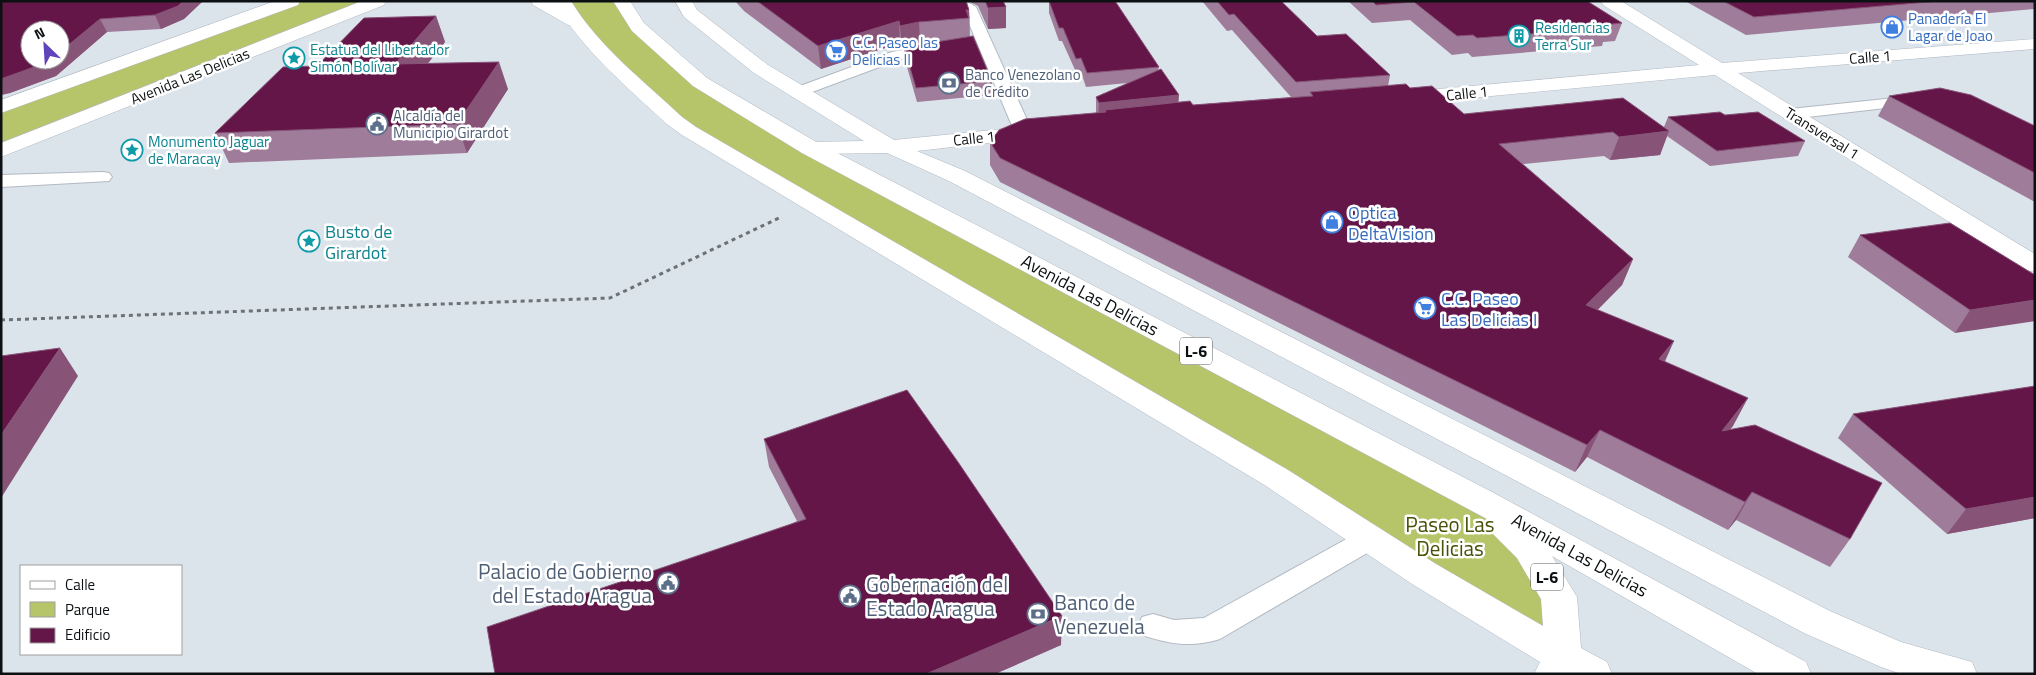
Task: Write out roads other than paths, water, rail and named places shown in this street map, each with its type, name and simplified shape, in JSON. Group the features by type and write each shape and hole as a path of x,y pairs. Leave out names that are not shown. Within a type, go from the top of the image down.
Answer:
{"street":[{"name":"Avenida Las Delicias","path":"1,107 292,1"},
{"name":"Avenida Las Delicias","path":"4,148 378,1"},
{"path":"539,1 568,11 599,49 674,121 1277,478 1558,664 1593,674"},
{"name":"Avenida Las Delicias","path":"621,1 638,27 700,82 810,148 1480,500 1792,674"},
{"path":"683,1 690,13 761,69 890,146 958,176 1817,622 1894,656 1958,674"},
{"name":"Transversal 1","path":"1609,1 2035,265"},
{"name":"Calle 1","path":"1386,100 1716,69 2035,44"},
{"name":"Calle 1","path":"810,148 890,146 1053,130"},
{"name":"L-6","path":"1480,500 1529,549 1559,597 1558,664"}],"lane":[{"path":"969,7 1024,133"},
{"path":"798,92 897,55 949,47"},
{"path":"1790,114 1924,100 1933,102"},
{"path":"1,181 103,177"},
{"path":"1153,626 1174,632 1209,630 1369,539"}],"place":[{"name":"Panadería El Lagar de Joao","path":"1892,27"},
{"name":"Residencias Terra Sur","path":"1519,36"},
{"name":"C.C. Paseo las Delicias II","path":"836,51"},
{"name":"Estatua del Libertador Simón Bolívar","path":"294,58"},
{"name":"Banco Venezolano de Crédito","path":"949,83"},
{"name":"Alcaldía del Municipio Girardot","path":"377,124"},
{"name":"Monumento Jaguar de Maracay","path":"132,150"},
{"name":"Optica DeltaVision","path":"1332,222"},
{"name":"Busto de Girardot","path":"309,241"},
{"name":"C.C. Paseo Las Delicias I","path":"1425,308"},
{"name":"Palacio de Gobierno del Estado Aragua","path":"668,583"},
{"name":"Gobernación del Estado Aragua","path":"850,596"},
{"name":"Banco de Venezuela","path":"1038,614"}],"park label":[{"name":"Paseo Las Delicias","path":"1450,536"}]}
